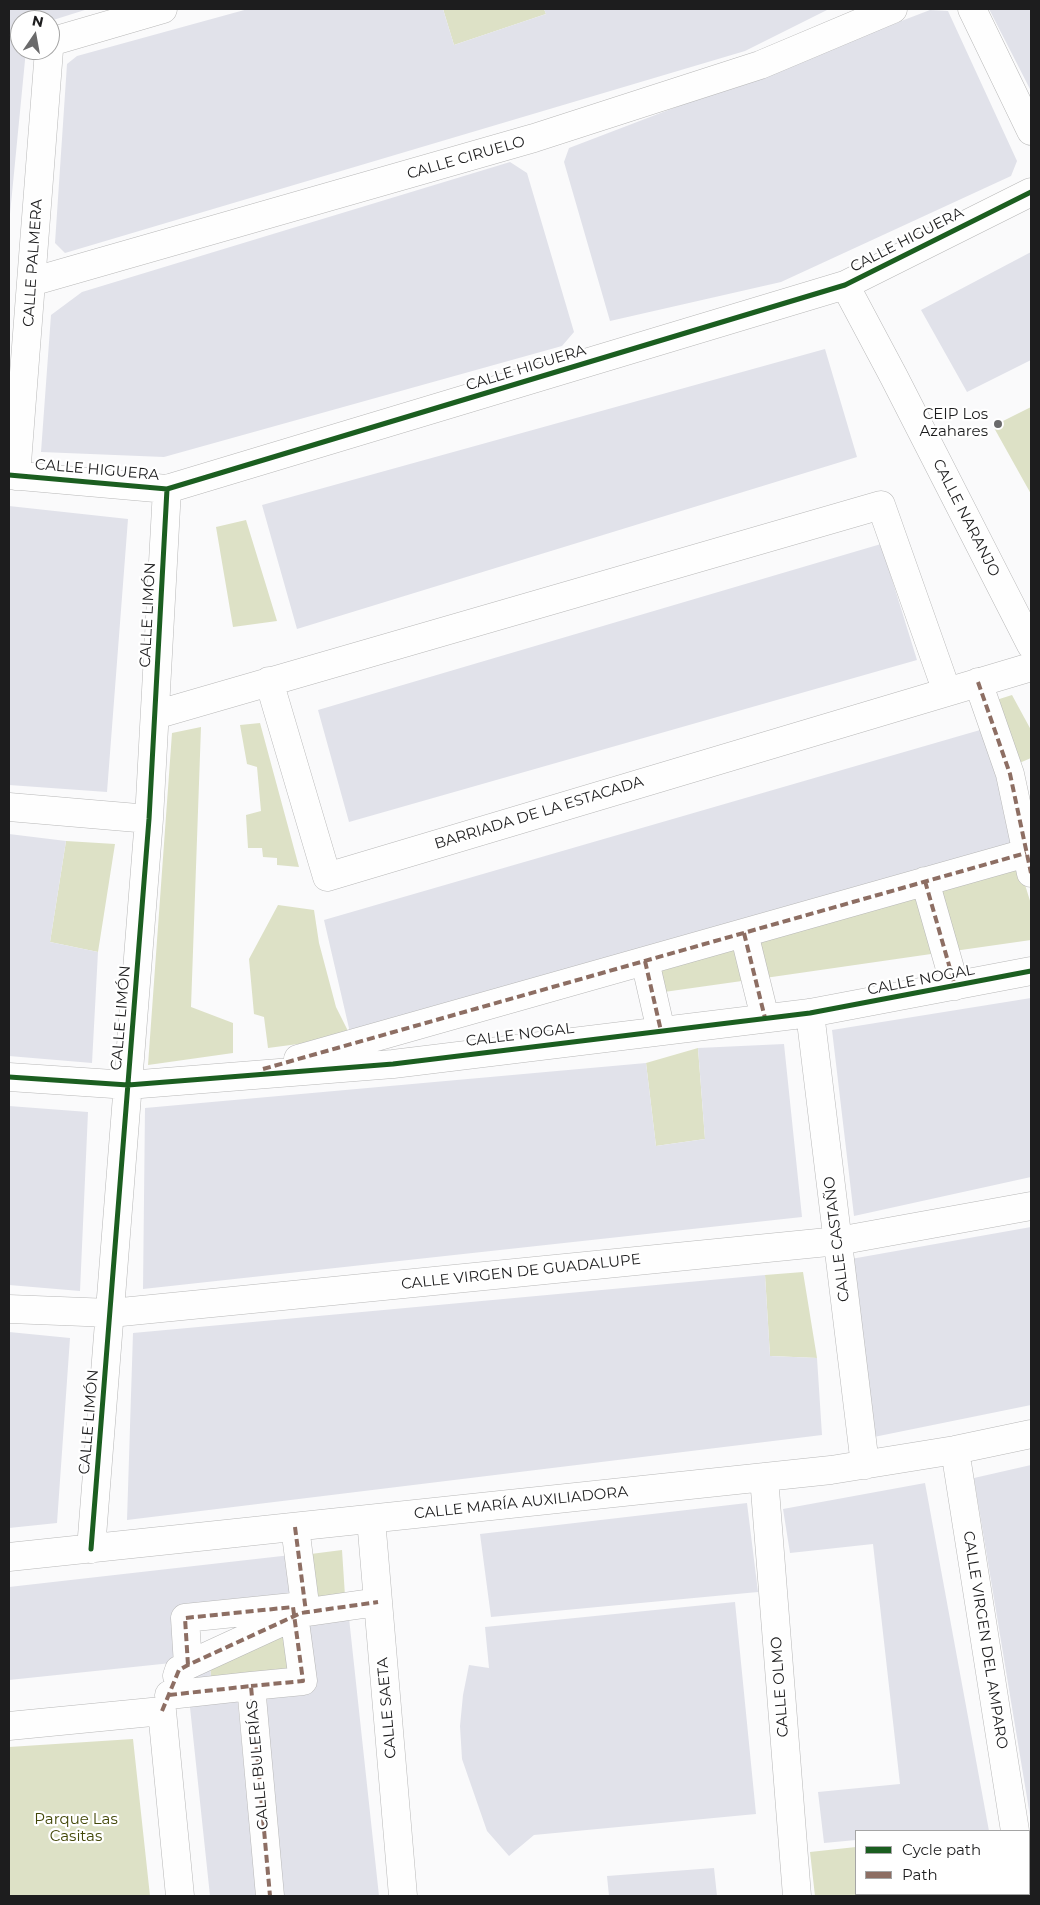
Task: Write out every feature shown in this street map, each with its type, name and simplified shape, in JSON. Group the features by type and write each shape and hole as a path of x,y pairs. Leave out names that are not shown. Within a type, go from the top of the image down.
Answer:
{"street":[{"path":"60,39 163,9"},
{"name":"CALLE CIRUELO","path":"31,282 534,138 760,65 893,9"},
{"path":"972,9 1031,131"},
{"name":"CALLE PALMERA","path":"13,476 31,282 48,60"},
{"name":"CALLE HIGUERA","path":"13,476 168,489 845,285 1031,192"},
{"name":"CALLE NARANJO","path":"845,285 1031,645"},
{"name":"CALLE LIMÓN","path":"91,1549 149,819 168,489"},
{"path":"155,715 881,505 947,692"},
{"name":"BARRIADA DE LA ESTACADA","path":"269,681 327,877 1031,667"},
{"path":"239,1076 925,882 1028,863 1010,774 978,682"},
{"path":"9,807 149,819"},
{"path":"925,882 955,986"},
{"path":"744,933 765,1018"},
{"path":"645,961 661,1031"},
{"name":"CALLE NOGAL","path":"9,1077 128,1085 393,1064 810,1013 1031,971"},
{"name":"CALLE CASTAÑO","path":"810,1013 865,1465"},
{"name":"CALLE VIRGEN DE GUADALUPE","path":"9,1309 111,1313 838,1241 1031,1206"},
{"name":"CALLE MARÍA AUXILIADORA","path":"9,1557 865,1465 955,1450 1031,1434"},
{"name":"CALLE VIRGEN DEL AMPARO","path":"955,1450 1015,1830"},
{"name":"CALLE OLMO","path":"764,1477 796,1896"},
{"name":"CALLE SAETA","path":"371,1519 403,1896"},
{"path":"251,1686 303,1682 301,1614 295,1527"},
{"path":"180,1896 165,1703 179,1670 301,1614 378,1602"},
{"path":"188,1666 185,1618 293,1607 301,1614"},
{"name":"CALLE BULERÍAS","path":"9,1726 165,1703 251,1686 270,1896"}],"green space":[{"path":"443,9 544,9 546,14 454,45"},
{"path":"1031,407 1031,494 993,426"},
{"path":"246,520 277,621 233,627 216,527"},
{"path":"1012,695 1031,730 1031,758 1010,767 990,702"},
{"path":"260,723 299,867 277,865 277,858 263,857 262,848 248,848 246,815 261,811 257,767 247,764 240,725"},
{"path":"201,727 191,1007 233,1023 233,1053 148,1065 172,733"},
{"path":"66,841 115,844 98,952 50,942"},
{"path":"1017,859 1031,904 1031,940 954,951 935,880"},
{"path":"918,885 938,953 765,978 751,935"},
{"path":"278,905 314,910 319,943 336,1007 351,1037 268,1048 264,1017 254,1014 249,959"},
{"path":"734,935 749,980 664,992 651,962"},
{"path":"698,1048 705,1139 656,1146 646,1063"},
{"path":"803,1272 817,1358 770,1356 765,1275"},
{"path":"342,1550 345,1596 309,1598 303,1555"},
{"path":"291,1628 299,1678 212,1685 210,1667"},
{"name":"Parque Las Casitas","path":"133,1739 150,1896 9,1896 9,1747"},
{"path":"855,1847 855,1895 906,1896 815,1896 810,1852"}],"building":[{"path":"9,9 88,9 60,18 60,10 10,10 10,60 25,60 10,214"},
{"path":"248,9 443,9 454,45 546,14 544,9 829,9 745,51 65,253 55,243 67,64 77,56"},
{"path":"989,9 1031,9 1031,91"},
{"path":"930,10 948,11 1017,161 1011,176 781,282 610,321 564,162 569,148"},
{"path":"510,162 527,173 574,332 562,346 164,457 41,452 51,315 82,292"},
{"path":"1031,252 1031,360 967,392 921,310"},
{"path":"825,349 857,457 297,629 262,505"},
{"path":"9,506 128,519 107,792 9,785"},
{"path":"881,544 917,660 349,822 318,710"},
{"path":"987,728 1023,844 351,1037 324,920"},
{"path":"9,834 66,841 50,942 98,952 92,1063 9,1056"},
{"path":"1031,998 1031,1177 854,1216 832,1030"},
{"path":"784,1044 802,1217 143,1289 145,1108 646,1063 656,1146 705,1139 698,1048"},
{"path":"9,1106 88,1112 80,1291 9,1285"},
{"path":"1031,1227 1031,1405 869,1438 851,1259"},
{"path":"765,1275 770,1356 817,1358 822,1435 127,1520 133,1333"},
{"path":"9,1332 70,1338 57,1523 9,1528"},
{"path":"1031,1465 1031,1816 1030,1816 974,1478"},
{"path":"925,1483 989,1830 855,1830 855,1840 824,1843 818,1792 900,1784 873,1544 790,1553 783,1509"},
{"path":"747,1503 758,1592 491,1617 480,1534"},
{"path":"291,1555 294,1602 175,1611 181,1662 9,1680 9,1587"},
{"path":"735,1602 756,1814 534,1835 509,1856 487,1831 462,1759 460,1726 463,1695 469,1665 489,1668 485,1627"},
{"path":"349,1618 379,1896 282,1896 262,1690 310,1684 305,1621"},
{"path":"210,1667 212,1685 195,1687 193,1670"},
{"path":"237,1694 257,1896 210,1896 189,1698"},
{"path":"714,1868 717,1896 609,1896 607,1876"},
{"path":"917,1895 1000,1895 1000,1896"}],"marked path":[{"path":"978,682 1010,774 1031,873"},
{"path":"263,1069 1026,853"},
{"path":"925,881 955,986"},
{"path":"744,933 765,1018"},
{"path":"645,961 661,1031"},
{"path":"295,1527 306,1612"},
{"path":"162,1711 179,1670 188,1665 301,1613 378,1602"},
{"path":"188,1665 185,1618 293,1607 303,1681 251,1686"},
{"path":"169,1695 251,1686 270,1896"}],"cycle path":[{"path":"9,475 167,489 845,285 1031,192"},
{"path":"91,1549 149,819 167,489"},
{"path":"9,1077 128,1085 393,1064 810,1013 1031,971"}],"place":[{"name":"CEIP Los Azahares","path":"998,424"}]}
